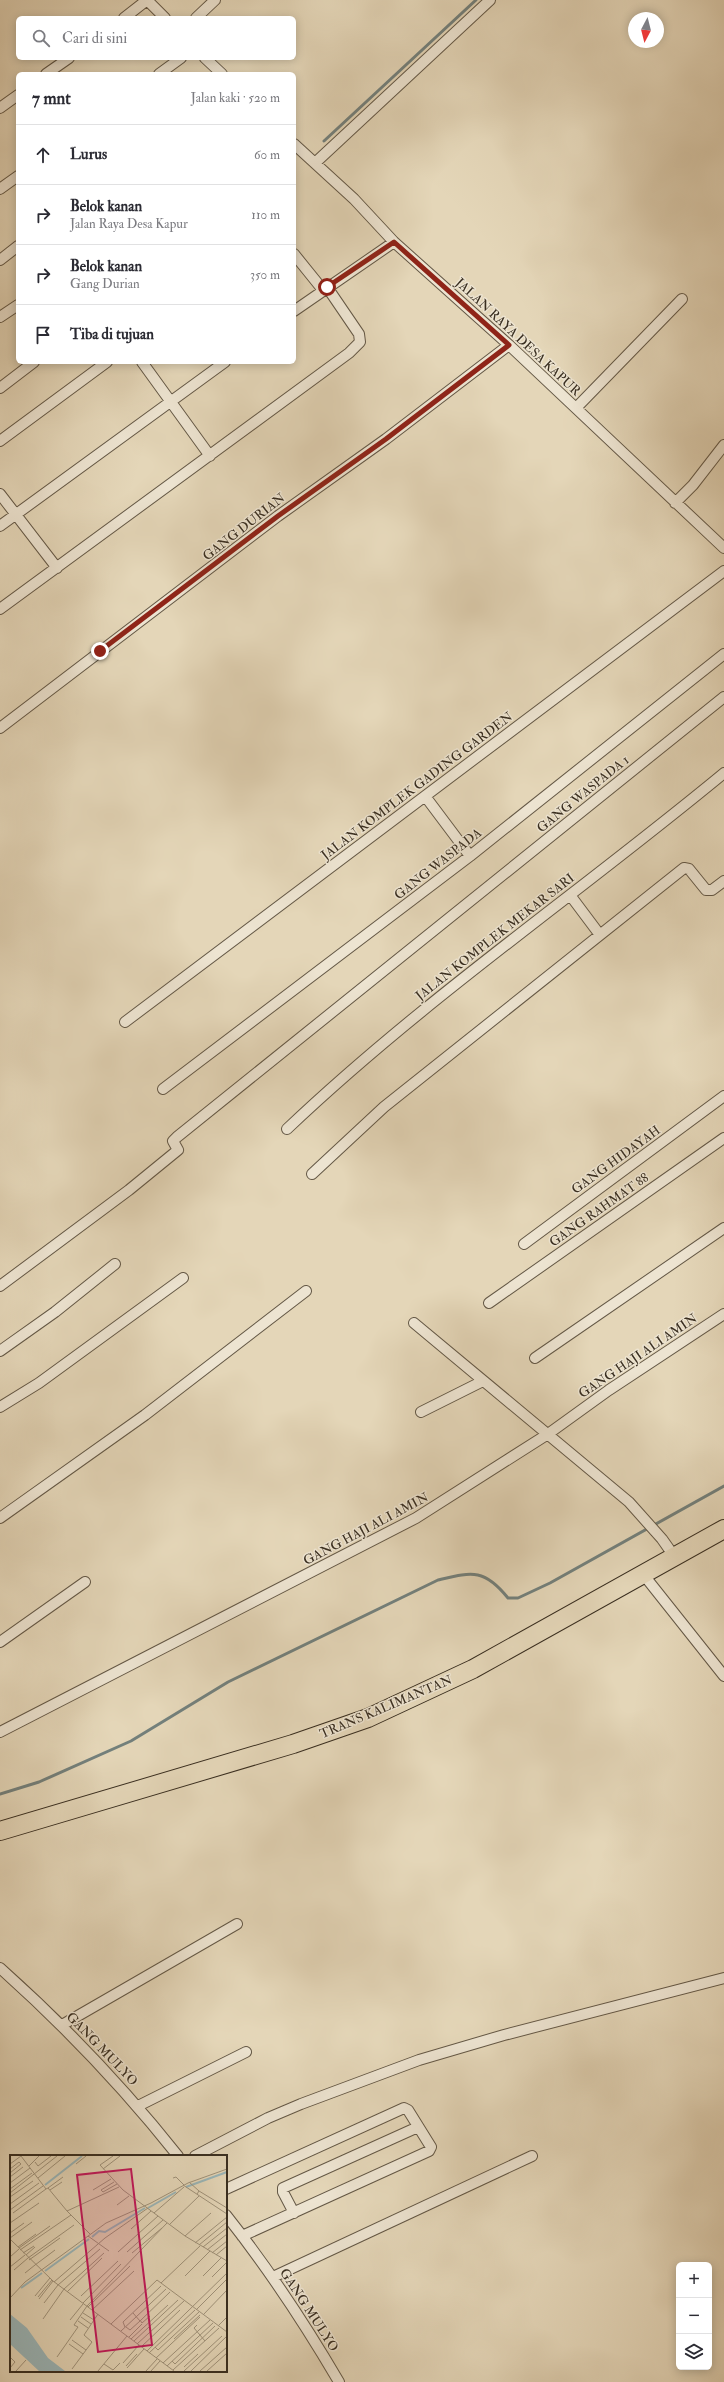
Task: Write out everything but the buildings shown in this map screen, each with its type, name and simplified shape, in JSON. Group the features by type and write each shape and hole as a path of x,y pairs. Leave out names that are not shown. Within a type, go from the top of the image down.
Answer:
{"highway":[{"name":"TRANS KALIMANTAN","path":"0,1831 293,1744 368,1718 418,1696 473,1669 724,1529"}],"street":[{"path":"127,16 147,0 163,16"},
{"path":"198,16 215,0"},
{"path":"314,163 490,0"},
{"path":"49,72 66,60"},
{"path":"162,72 178,60"},
{"path":"208,60 220,72"},
{"path":"0,108 16,96"},
{"name":"JALAN RAYA DESA KAPUR","path":"296,148 354,199 394,242 509,345 724,548"},
{"path":"0,189 16,177"},
{"path":"296,310 325,288 394,242"},
{"path":"0,260 16,248"},
{"path":"0,609 349,353 360,342 359,334 325,288 296,256"},
{"path":"576,408 682,299"},
{"path":"0,317 16,306"},
{"name":"GANG DURIAN","path":"0,728 278,516 386,439 509,345"},
{"path":"0,388 31,364"},
{"path":"0,441 104,364"},
{"path":"144,364 210,456"},
{"path":"0,526 222,364"},
{"path":"675,503 693,485 724,445"},
{"path":"0,494 57,568"},
{"name":"JALAN KOMPLEK GADING GARDEN","path":"125,1022 724,571"},
{"name":"GANG WASPADA","path":"163,1089 470,856 724,654"},
{"name":"GANG WASPADA 1","path":"0,1286 129,1190 178,1150 174,1146 173,1141 177,1137 724,697"},
{"name":"JALAN KOMPLEK MEKAR SARI","path":"287,1128 339,1080 413,1017 724,773"},
{"path":"425,796 470,856"},
{"path":"312,1174 384,1107 684,868 690,869 706,890 712,890 724,881"},
{"path":"570,895 600,935"},
{"name":"GANG HIDAYAH","path":"524,1244 724,1096"},
{"name":"GANG RAHMAT 88","path":"489,1303 724,1138"},
{"path":"535,1358 724,1228"},
{"path":"0,1351 55,1312 115,1264"},
{"path":"0,1407 39,1382 184,1278"},
{"path":"0,1518 145,1415 306,1291"},
{"name":"GANG HAJI ALI AMIN","path":"0,1732 410,1521 548,1434 616,1385 724,1314"},
{"path":"414,1323 629,1502 653,1527 674,1556"},
{"path":"420,1412 484,1381"},
{"path":"643,1574 724,1676"},
{"path":"0,1642 85,1582"},
{"path":"62,2025 237,1924"},
{"name":"GANG MULYO","path":"0,1968 62,2025 138,2106 177,2155"},
{"path":"197,2155 294,2106 419,2060 504,2035 724,1978"},
{"path":"138,2106 246,2052"},
{"path":"227,2189 404,2108 408,2110 431,2146 429,2151 242,2236"},
{"path":"294,2213 283,2192 283,2188 418,2127"},
{"path":"272,2277 532,2156"},
{"name":"GANG MULYO","path":"227,2216 272,2277 340,2382"}],"waterway":[{"path":"324,141 476,0"},
{"path":"0,1794 39,1782 131,1741 228,1682 438,1580 460,1575 477,1575 492,1581 508,1598 518,1598 550,1583 724,1486"}],"route":[{"path":"100,651 225,558 278,516 386,439 509,345 394,242 327,287"}]}
